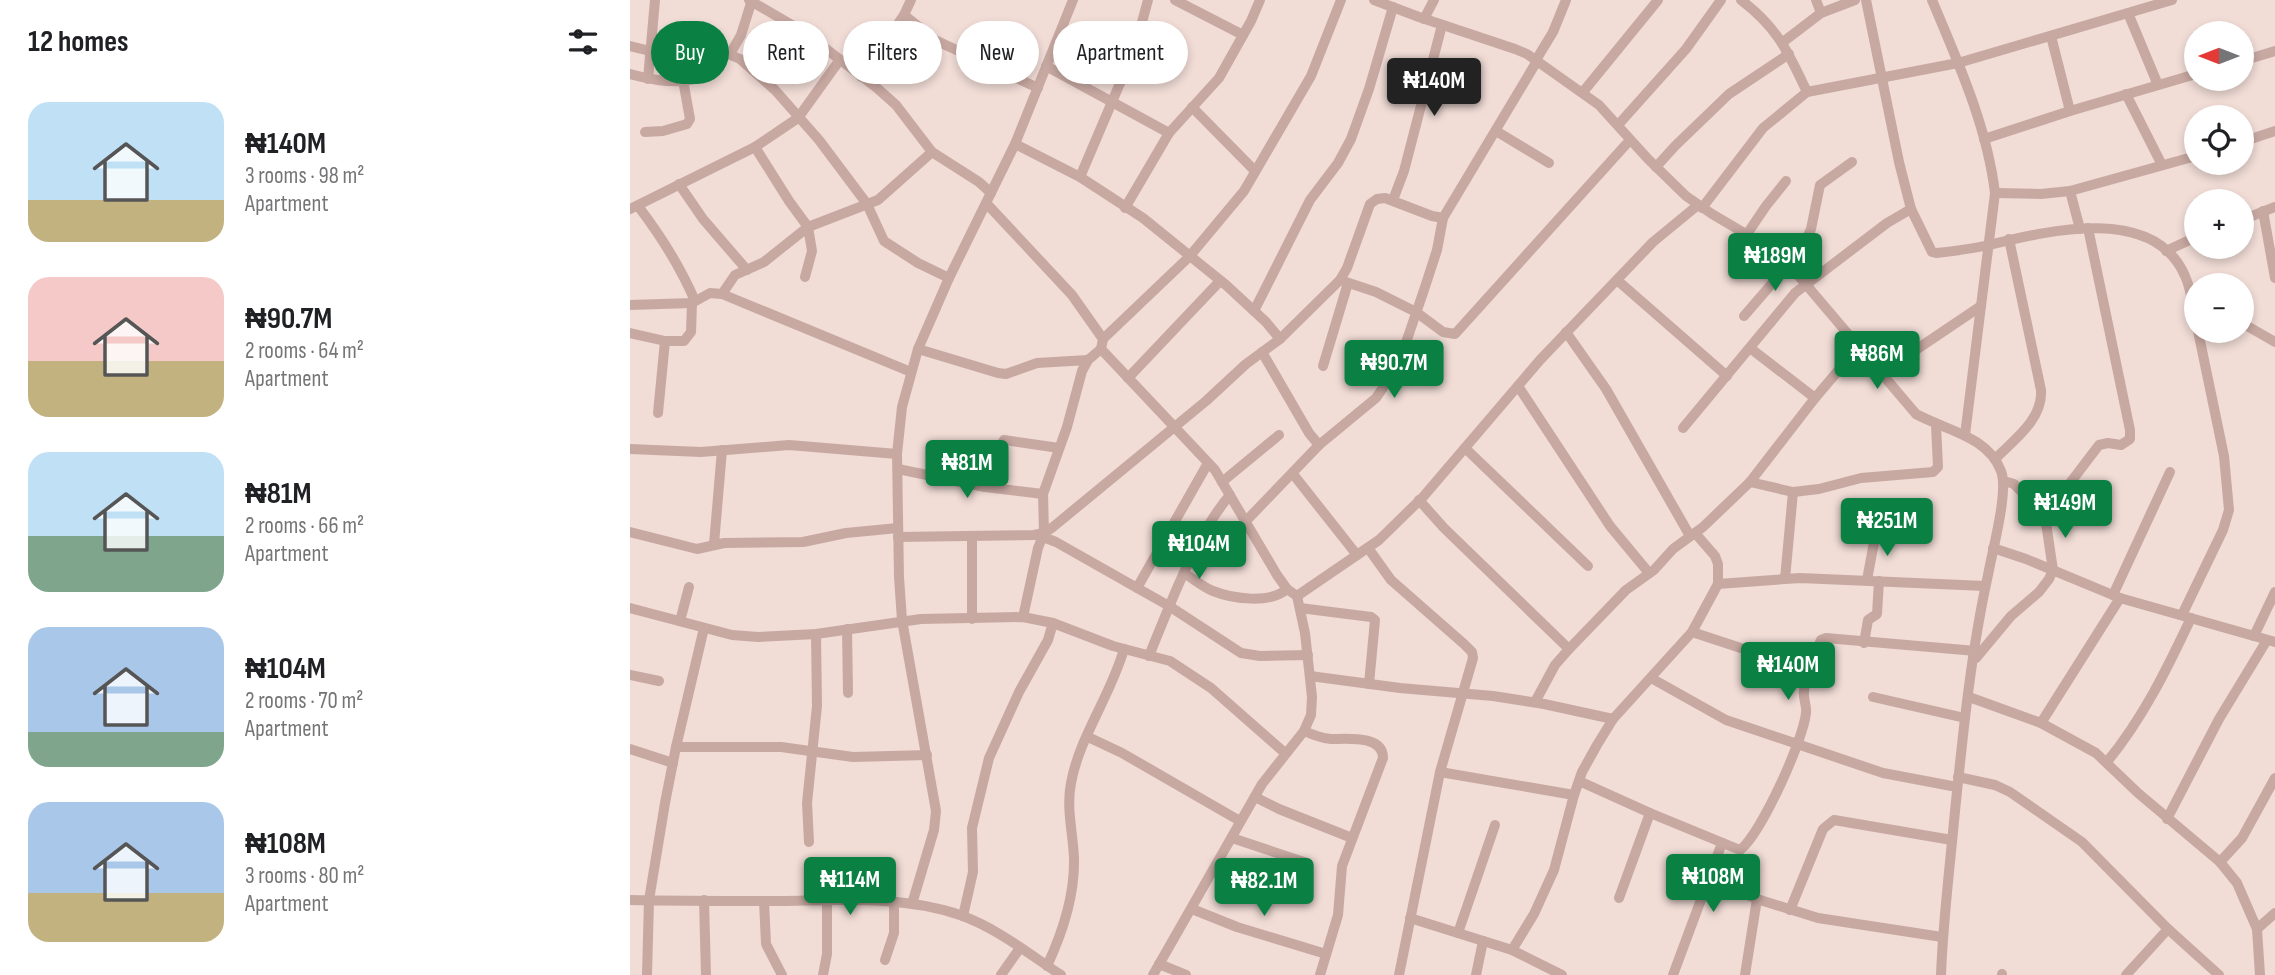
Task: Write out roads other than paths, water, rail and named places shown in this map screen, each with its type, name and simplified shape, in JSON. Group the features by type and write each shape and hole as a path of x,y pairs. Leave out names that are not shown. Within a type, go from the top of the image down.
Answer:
{"street":[{"path":"630,74 648,79 655,0"},
{"path":"900,21 911,0"},
{"path":"912,904 934,830 936,811 902,620 897,454 902,407 918,349 949,278 1015,144 1073,0"},
{"path":"1080,177 1135,48 1148,0"},
{"path":"1175,0 1243,35"},
{"path":"1125,208 1169,133 1219,78 1260,0"},
{"path":"1023,617 1028,586 1044,535 1043,494 1082,371 1102,344 1189,257 1244,191 1311,76 1340,0"},
{"path":"1375,0 1515,49 1537,60 1583,92 1656,167 1700,206 1771,247 1789,264 1916,414 1936,425 1965,435 1987,449 1995,459 2004,481 1965,718 1942,937 1941,975"},
{"path":"1424,19 1434,0"},
{"path":"1245,522 1319,445 1376,398 1391,376 1401,357 1437,250 1443,218 1553,32 1566,0"},
{"path":"1583,92 1658,0"},
{"path":"1618,125 1686,49 1721,0"},
{"path":"1741,0 1772,28 1783,42 1807,92"},
{"path":"1816,0 1821,13"},
{"path":"1783,42 1821,13 1855,0"},
{"path":"1866,0 1911,209 1932,252 1987,246 2009,239 2084,229 2130,231 2166,251 2184,274"},
{"path":"1932,0 1958,63 1984,139 1992,167 1995,192 1965,435"},
{"path":"1297,596 1379,540 1419,500 1566,332 1653,242 1700,206 1763,128 1807,92 1958,63 2170,0"},
{"path":"729,53 741,35 751,1 804,32 843,64"},
{"path":"1254,311 1310,200 1338,163 1351,139 1393,7"},
{"path":"2128,13 2158,85"},
{"path":"904,15 946,45 1038,88"},
{"path":"1393,200 1404,172 1441,25"},
{"path":"2051,36 2070,111"},
{"path":"630,46 650,51"},
{"path":"2254,57 2275,51"},
{"path":"729,54 740,59 775,90 818,140 867,204 887,244 949,278"},
{"path":"1656,167 1729,94 1789,54"},
{"path":"630,333 665,341 688,339 694,302 679,266 664,240 634,207 755,147 798,118 839,61"},
{"path":"1046,66 1169,133"},
{"path":"1984,139 2184,77"},
{"path":"645,132 663,131 687,124 690,119 684,84"},
{"path":"870,84 896,105 933,152 979,182 989,199 1072,295 1102,344 1128,377 1208,463 1287,589 1297,596 1308,655 1311,715 1304,731 1255,796 1153,975"},
{"path":"2126,94 2162,166"},
{"path":"1192,107 1255,171"},
{"path":"1496,131 1549,163"},
{"path":"2254,138 2275,131"},
{"path":"1344,282 1376,292 1416,312 1443,332 1455,334 1630,140"},
{"path":"1015,144 1080,177 1143,218 1266,321 1280,339"},
{"path":"755,147 808,227 812,251 805,277"},
{"path":"722,294 735,275 764,262 808,227 878,200 933,152"},
{"path":"1995,192 2041,194 2070,191 2184,160"},
{"path":"1744,316 1807,240 1820,185 1852,162"},
{"path":"1747,234 1786,181"},
{"path":"679,184 703,219 747,270"},
{"path":"2045,516 2099,445 2121,445 2130,439 2084,229 2070,191"},
{"path":"1323,366 1347,268 1370,204 1377,199 1393,200 1443,218"},
{"path":"2254,215 2275,207"},
{"path":"1683,428 1795,293 1887,223 1911,209"},
{"path":"2263,211 2275,278"},
{"path":"1995,459 2029,424 2042,403 2009,239"},
{"path":"2166,251 2184,243"},
{"path":"1617,279 1727,376"},
{"path":"1128,377 1220,281"},
{"path":"1044,535 1280,339 1344,282"},
{"path":"630,305 694,302 710,293 722,294 911,372"},
{"path":"1883,372 1980,306"},
{"path":"2254,330 2275,342"},
{"path":"1512,950 1534,914 1555,870 1579,781 1613,719 1692,632 1718,584 1718,564 1715,556 1693,534 1606,389 1566,332"},
{"path":"658,413 665,341"},
{"path":"2107,762 2122,744 2161,681 2230,510 2224,456 2200,343"},
{"path":"1535,702 1555,665 1626,590 1649,573 1751,482 1815,398 1859,346"},
{"path":"1750,348 1815,398"},
{"path":"918,349 998,373 1037,363 1088,360"},
{"path":"1262,352 1309,433 1319,445"},
{"path":"1518,386 1610,526 1649,573"},
{"path":"1751,482 1793,492 1819,489 1861,478 1936,470 1936,425"},
{"path":"1222,482 1279,435"},
{"path":"985,487 1004,440 1059,448"},
{"path":"630,449 701,452 789,445 897,454"},
{"path":"1465,448 1588,566"},
{"path":"714,544 722,450"},
{"path":"1137,588 1208,463"},
{"path":"898,469 985,487 1043,494"},
{"path":"2041,723 2116,596 2169,472"},
{"path":"1293,474 1357,555"},
{"path":"1975,656 2011,616 2039,592 2053,569 2045,516 2014,484 2004,481"},
{"path":"1785,579 1793,492"},
{"path":"1149,656 1185,573 1216,512 1230,495"},
{"path":"1419,500 1444,528 1569,649"},
{"path":"1864,643 1868,620 1877,614 1873,581 1875,537 1878,527 1889,519"},
{"path":"630,532 697,549 714,544 803,542 846,533 1044,535 1169,606 1241,653 1259,656 1308,655"},
{"path":"972,536 972,618"},
{"path":"1368,548 1391,580 1472,652 1472,665 1440,772 1399,975"},
{"path":"1993,548 2053,569 2116,596 2271,641 2219,719 2167,819"},
{"path":"1185,573 1212,591 1230,596 1272,597 1287,589"},
{"path":"1718,584 1785,579 1985,586"},
{"path":"680,621 689,587"},
{"path":"2254,636 2275,592"},
{"path":"630,608 732,635 758,637 816,634 902,620 1023,617 1053,623 1124,649 1170,661 1211,688 1285,753"},
{"path":"1300,608 1371,617 1375,620 1369,684"},
{"path":"963,916 974,866 972,828 989,758 1019,692 1048,640 1053,623"},
{"path":"647,975 649,901 676,747 704,628"},
{"path":"847,629 848,693"},
{"path":"1692,632 1809,667"},
{"path":"808,842 807,803 817,706 816,634"},
{"path":"1579,781 1737,850 1742,849 1764,817 1797,744 1806,714 1803,695 1809,667 1823,638 1975,656"},
{"path":"1047,966 1065,923 1074,883 1069,802 1071,783 1079,756 1112,686 1124,649"},
{"path":"630,676 659,681"},
{"path":"1310,676 1535,702 1613,719"},
{"path":"1651,678 1726,720 1883,773 1994,785 2066,829 2219,975"},
{"path":"1873,697 1965,718"},
{"path":"1969,697 2041,723 2079,743 2107,762 2167,819 2220,862 2237,883 2257,929 2261,974 2275,974"},
{"path":"1304,731 1318,737 1369,741 1383,750 1383,758 1342,866 1338,915 1320,975"},
{"path":"1088,737 1240,821"},
{"path":"676,747 781,747 853,757 927,755"},
{"path":"630,749 673,762"},
{"path":"1440,772 1574,795"},
{"path":"2220,862 2242,838 2275,778"},
{"path":"1255,796 1279,809 1352,838"},
{"path":"1619,898 1650,813"},
{"path":"1790,910 1823,829 1834,820 1952,840"},
{"path":"1458,933 1495,825"},
{"path":"1231,838 1307,863"},
{"path":"1673,975 1722,843"},
{"path":"1709,878 1757,899 1818,918 1942,937"},
{"path":"1745,975 1757,899"},
{"path":"630,900 827,900 894,902 937,908 963,916 998,933 1061,975"},
{"path":"704,900 706,975"},
{"path":"823,975 827,954 827,900"},
{"path":"764,901 766,944 782,975"},
{"path":"885,960 894,933 894,902"},
{"path":"1192,909 1237,927 1326,954"},
{"path":"2257,929 2275,913"},
{"path":"1410,918 1512,950 1562,975"},
{"path":"2126,975 2168,929"},
{"path":"1476,975 1483,941"},
{"path":"1001,975 1020,948"},
{"path":"1160,964 1186,975"}]}
